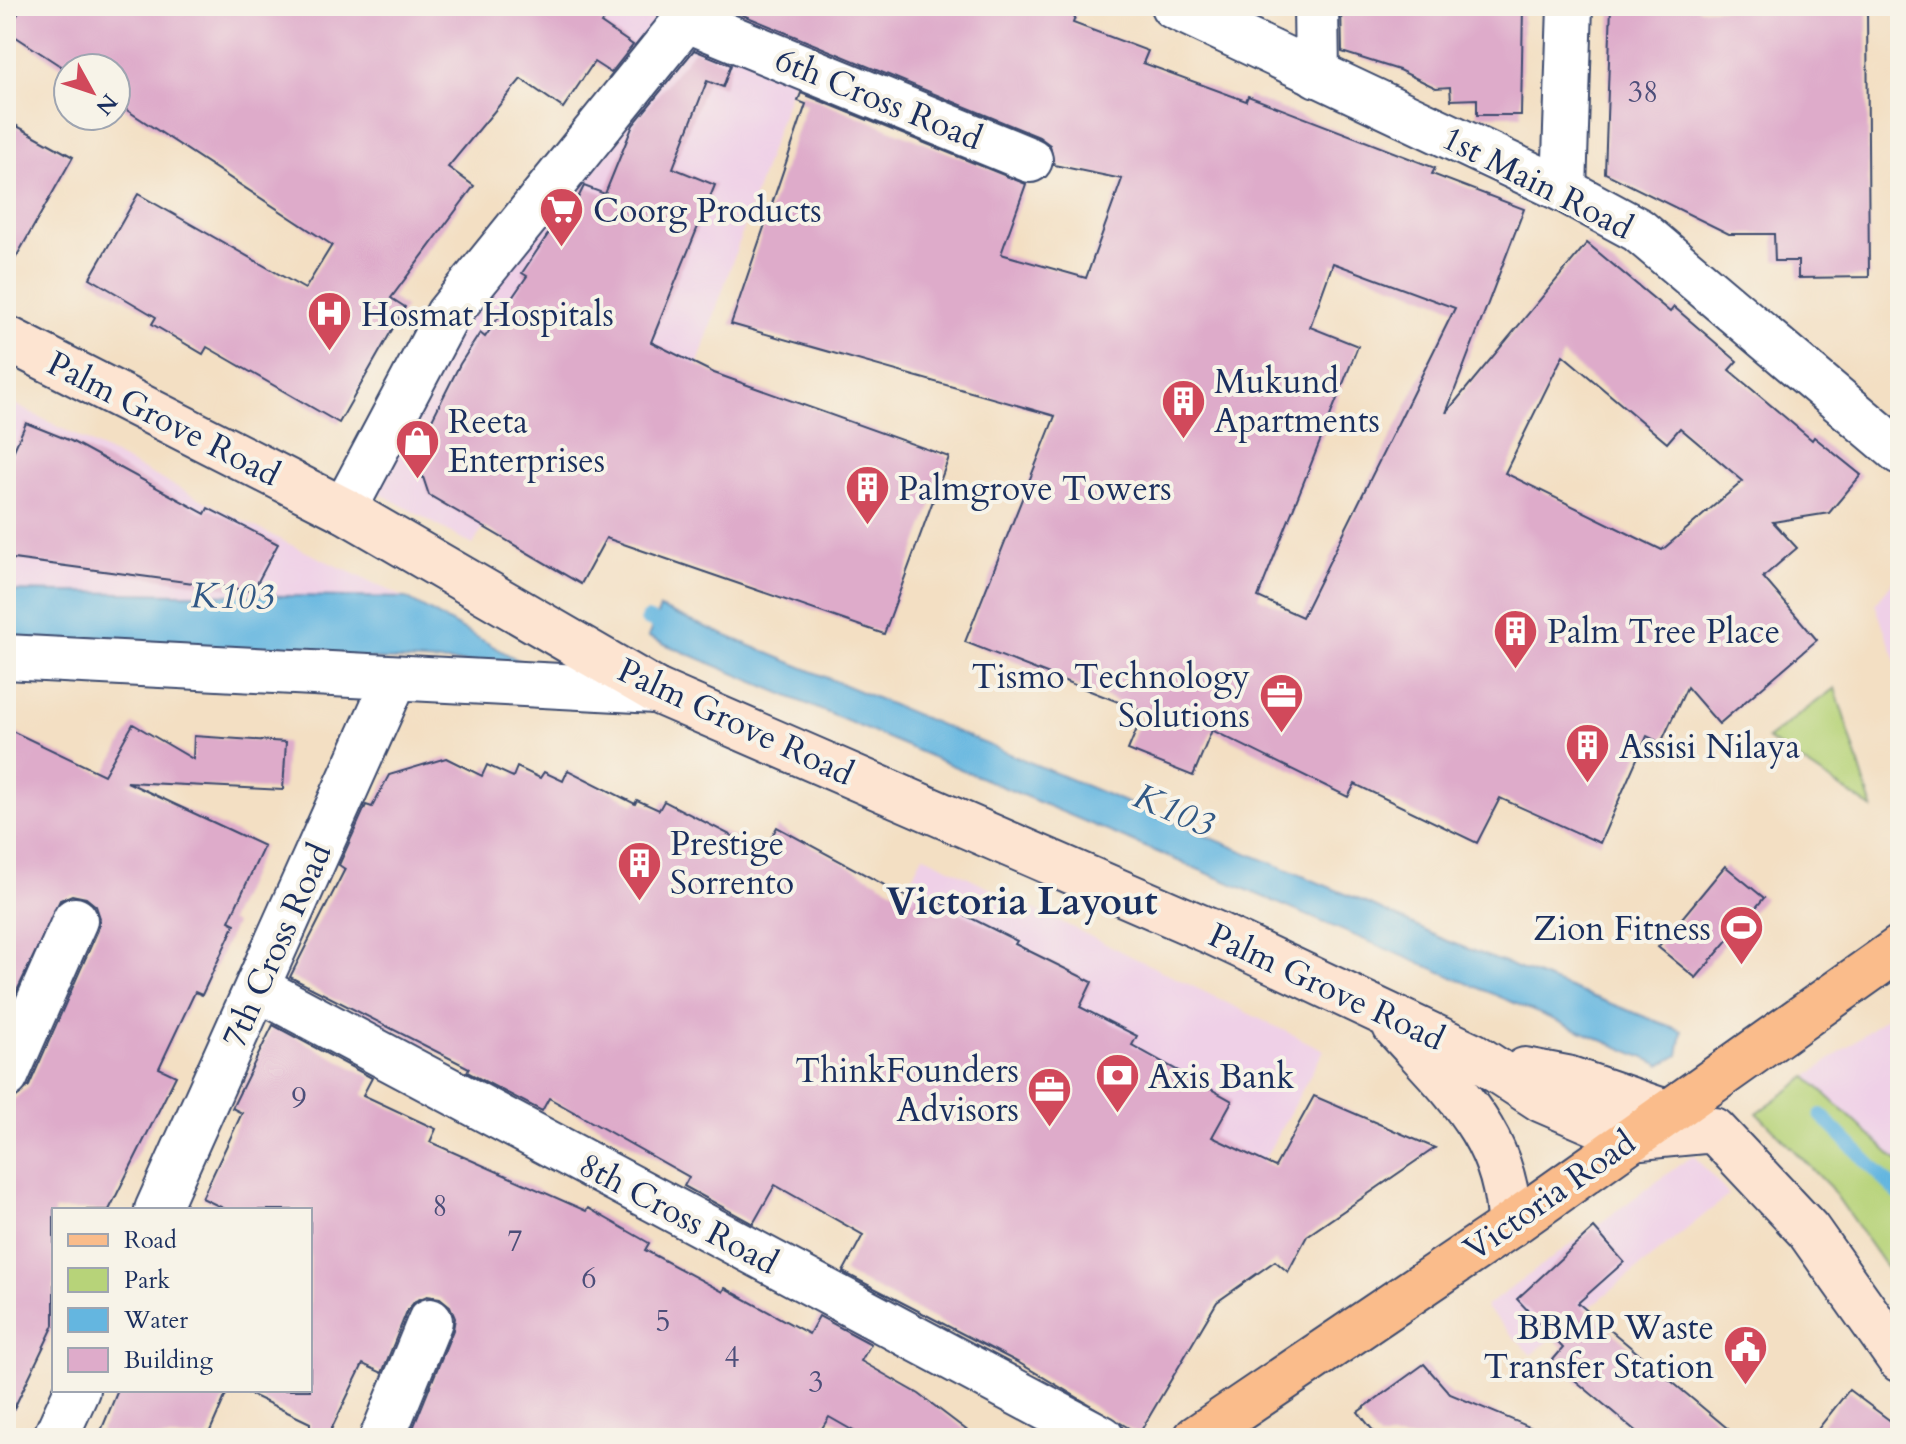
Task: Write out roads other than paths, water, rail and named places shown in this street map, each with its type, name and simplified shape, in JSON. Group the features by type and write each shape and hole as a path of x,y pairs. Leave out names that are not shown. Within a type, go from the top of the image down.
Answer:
{"main road":[{"name":"Victoria Road","path":"1196,1438 1509,1226 1900,948"}],"street":[{"name":"1st Main Road","path":"1173,6 1564,190 1638,230 1900,452"},
{"path":"1316,6 1317,75"},
{"path":"1564,190 1570,6"},
{"path":"344,510 448,314 687,10"},
{"name":"6th Cross Road","path":"687,10 1030,160"},
{"name":"Palm Grove Road","path":"6,338 344,510 656,691 1025,848 1487,1062 1542,1100 1630,1138"},
{"path":"6,657 656,691"},
{"name":"7th Cross Road","path":"158,1208 395,679"},
{"path":"6,1076 75,920"},
{"name":"8th Cross Road","path":"257,988 1102,1438"},
{"path":"1383,1013 1485,1130 1505,1178 1509,1226"},
{"name":"Palm Grove Road","path":"1487,1062 1676,1105"},
{"path":"1676,1105 1714,1130 1808,1230 1900,1360"},
{"path":"1630,1138 1714,1130"},
{"path":"382,1438 430,1321"},
{"path":"55,1438 76,1392"}],"water":[{"path":"6,591 406,598 527,665 6,645"},
{"path":"660,608 1360,900 1447,941 1682,1031 1678,1055 1661,1065 648,637"}],"waterway":[{"name":"K103","path":"647,619 672,629"},
{"name":"K103","path":"1821,1115 1900,1195"}],"place":[{"name":"Coorg Products","path":"562,249"},
{"name":"Hosmat Hospitals","path":"330,353"},
{"name":"Mukund Apartments","path":"1183,440"},
{"name":"Reeta Enterprises","path":"417,480"},
{"name":"Palmgrove Towers","path":"867,527"},
{"name":"Palm Tree Place","path":"1516,670"},
{"name":"Tismo Technology Solutions","path":"1281,735"},
{"name":"Assisi Nilaya","path":"1588,785"},
{"name":"Prestige Sorrento","path":"639,902"},
{"name":"Zion Fitness","path":"1742,967"},
{"name":"Axis Bank","path":"1117,1115"},
{"name":"ThinkFounders Advisors","path":"1050,1129"},
{"name":"BBMP Waste Transfer Station","path":"1745,1386"}],"district":[{"name":"Victoria Layout","path":"1022,901"}]}
